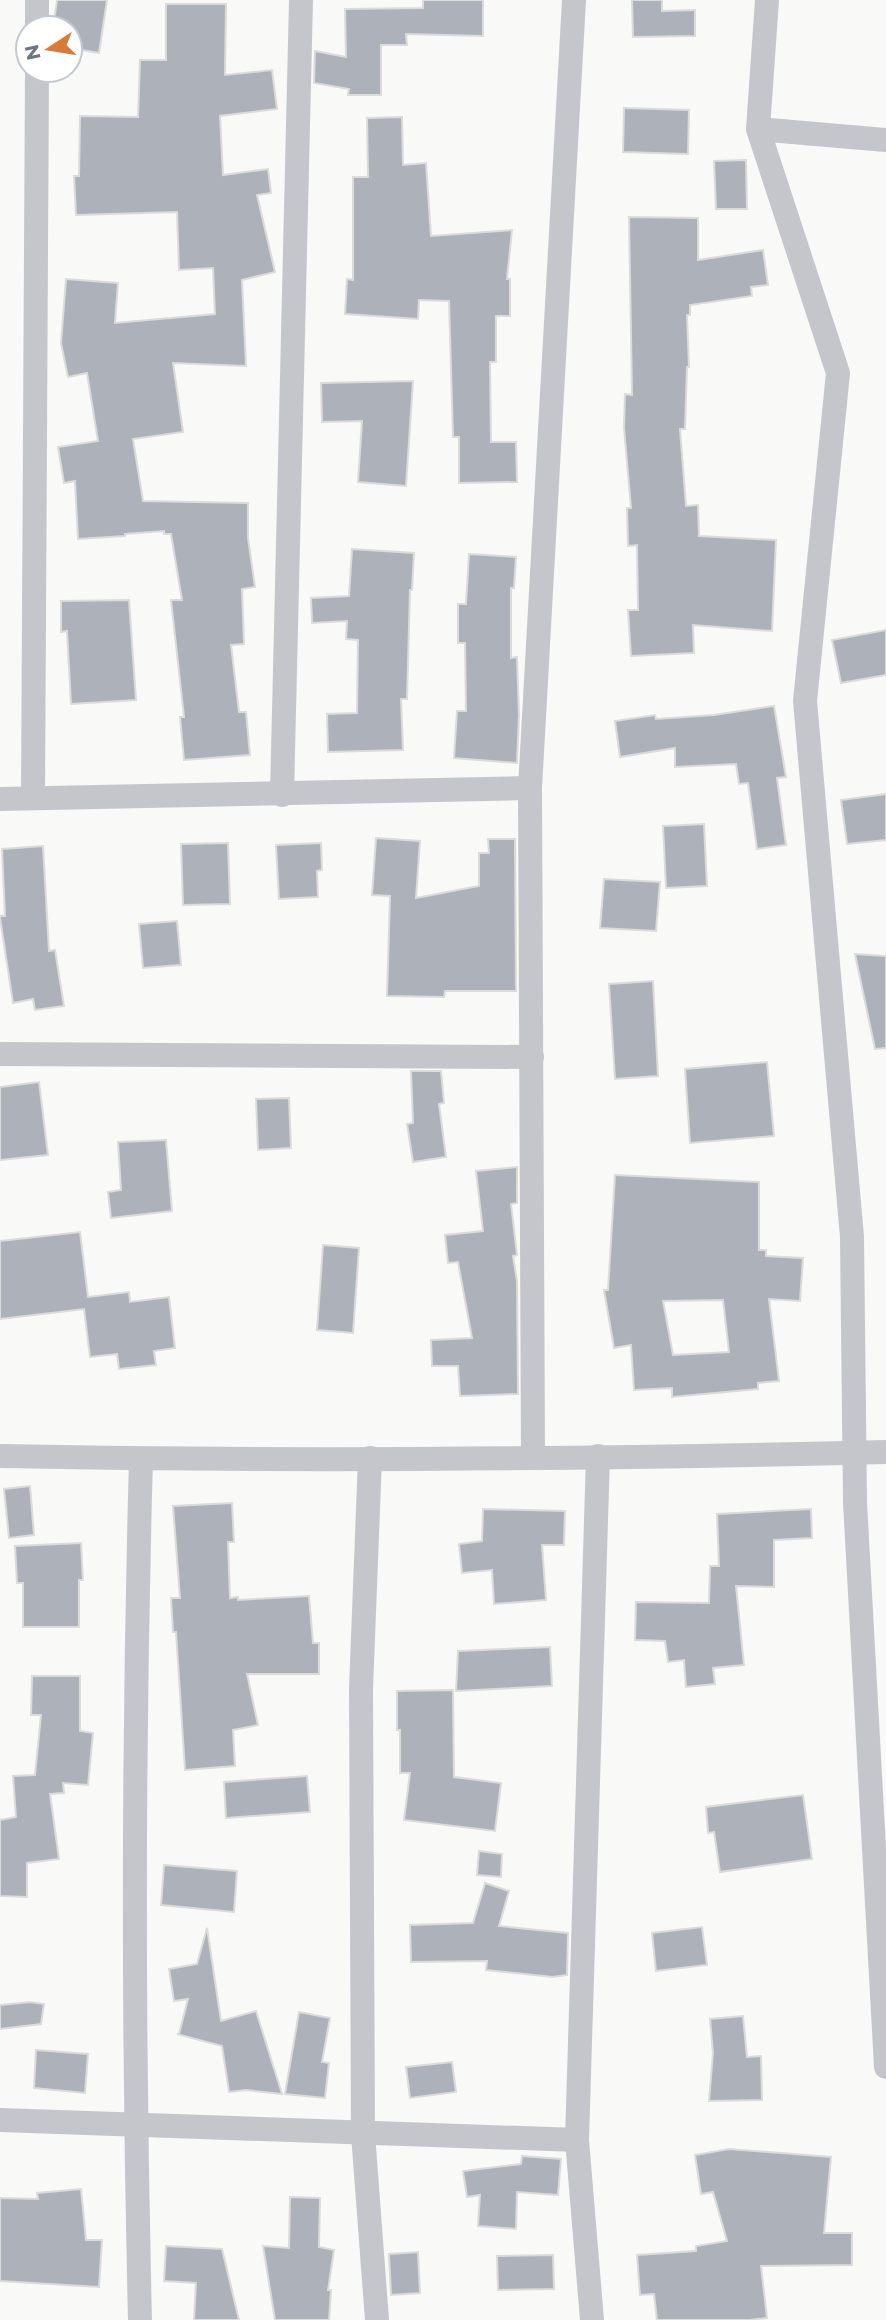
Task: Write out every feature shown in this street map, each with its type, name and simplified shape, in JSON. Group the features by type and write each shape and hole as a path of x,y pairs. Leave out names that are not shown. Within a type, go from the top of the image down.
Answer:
{"street":[{"path":"282,795 302,0"},
{"path":"533,1457 530,788 574,0"},
{"path":"767,0 758,129 838,373 805,701 852,1237 855,1502 886,2067"},
{"path":"33,798 37,84"},
{"path":"758,129 886,140"},
{"path":"0,799 530,788"},
{"path":"0,1054 531,1057"},
{"path":"0,1456 141,1459 370,1458 886,1452"},
{"path":"592,2320 576,2140 598,1456"},
{"path":"370,1458 360,1689 363,2134 376,2320"},
{"path":"140,2320 136,2127 136,1637 141,1459"},
{"path":"0,2120 136,2127 576,2140"}],"building":[{"path":"57,0 107,0 99,53 84,50 84,14 55,14"},
{"path":"423,0 483,0 483,36 406,34 407,45 381,45 381,95 348,95 349,89 314,83 315,51 346,57 345,9 423,8"},
{"path":"632,0 662,0 662,11 695,10 695,36 633,37"},
{"path":"166,4 226,4 225,75 272,70 277,109 220,116 223,175 268,169 271,193 257,195 275,272 242,280 246,366 173,363 183,432 133,439 143,501 248,503 248,538 255,587 242,589 244,644 231,645 239,712 246,712 250,755 184,760 180,717 184,717 171,600 182,600 171,534 164,534 164,531 78,539 75,481 64,483 58,447 98,441 87,373 68,377 61,343 66,279 118,283 115,323 215,314 213,268 179,270 177,212 76,215 74,176 79,176 80,116 138,117 140,60 166,60"},
{"path":"624,108 689,110 688,154 623,152"},
{"path":"402,117 403,165 426,163 431,236 512,230 507,279 510,279 510,316 496,316 496,362 490,362 491,442 516,442 517,482 459,483 459,437 453,437 449,301 419,300 418,319 345,314 347,279 353,280 353,177 368,177 367,118"},
{"path":"746,160 747,209 716,209 714,161"},
{"path":"629,217 698,218 698,260 763,250 768,285 751,287 752,296 690,305 690,315 687,315 689,367 685,429 680,429 686,506 698,505 699,536 776,540 772,631 693,625 694,653 631,656 628,610 638,610 637,545 628,546 627,508 631,508 624,428 625,394 632,395"},
{"path":"413,381 406,486 358,482 362,421 322,422 321,383"},
{"path":"352,549 414,553 410,590 407,699 401,699 403,750 328,752 327,714 357,713 358,640 346,639 347,621 312,623 311,598 349,596"},
{"path":"469,554 516,557 514,588 511,588 511,658 517,657 517,763 454,758 457,711 466,711 465,643 458,643 458,604 466,604"},
{"path":"129,600 136,700 71,704 67,631 61,632 61,601"},
{"path":"886,630 886,675 841,683 832,640"},
{"path":"774,706 786,777 777,778 786,845 757,849 748,783 739,784 736,764 675,767 675,748 620,757 615,721 655,715 656,719 714,715"},
{"path":"886,794 886,840 847,844 841,800"},
{"path":"704,824 707,886 666,888 663,826"},
{"path":"376,838 420,841 416,898 479,886 479,853 489,853 488,839 515,839 516,991 445,991 444,997 387,996 390,896 372,895"},
{"path":"228,843 230,904 183,905 181,844"},
{"path":"321,843 322,870 317,871 318,897 279,899 276,845"},
{"path":"43,846 49,951 55,950 64,1006 35,1010 33,999 13,1003 0,918 5,916 2,849"},
{"path":"604,879 660,882 656,931 600,928"},
{"path":"177,921 181,965 143,968 139,924"},
{"path":"855,954 886,956 886,1048 875,1049"},
{"path":"653,981 658,1076 615,1079 609,984"},
{"path":"767,1062 774,1136 690,1143 685,1069"},
{"path":"411,1071 441,1071 444,1103 439,1104 446,1157 413,1162 407,1124 413,1123"},
{"path":"39,1082 48,1155 0,1160 0,1087"},
{"path":"289,1098 291,1148 258,1150 256,1099"},
{"path":"166,1140 172,1211 111,1218 108,1192 121,1190 118,1142"},
{"path":"517,1167 517,1203 511,1204 517,1255 513,1256 517,1281 518,1394 460,1396 458,1366 432,1366 431,1340 472,1338 458,1262 448,1263 445,1235 483,1231 476,1171"},
{"path":"615,1175 759,1182 759,1250 766,1250 766,1256 803,1258 800,1301 769,1299 779,1381 758,1383 758,1389 672,1397 672,1388 634,1390 631,1345 614,1348 604,1290 608,1290","holes":["723,1300 729,1352 673,1355 663,1301"]},
{"path":"80,1232 88,1297 129,1292 130,1302 169,1297 175,1348 154,1351 156,1365 119,1369 117,1354 90,1357 84,1309 0,1319 0,1241"},
{"path":"323,1245 359,1248 353,1333 317,1330"},
{"path":"30,1486 34,1535 9,1538 4,1489"},
{"path":"232,1503 234,1542 228,1542 230,1598 238,1597 238,1600 309,1596 313,1643 319,1643 319,1674 247,1674 258,1725 233,1730 235,1766 185,1770 176,1632 173,1632 171,1598 180,1598 173,1506"},
{"path":"483,1509 565,1511 564,1545 542,1545 546,1600 494,1604 492,1570 462,1573 459,1544 482,1541"},
{"path":"811,1509 812,1538 774,1540 774,1587 736,1586 744,1665 713,1668 715,1684 686,1687 684,1660 668,1662 665,1641 635,1640 636,1602 709,1603 710,1566 719,1566 717,1514"},
{"path":"81,1543 83,1580 79,1580 79,1627 23,1627 23,1583 17,1583 15,1546"},
{"path":"550,1647 552,1686 456,1691 458,1651"},
{"path":"32,1676 80,1676 80,1731 93,1733 88,1785 63,1783 64,1793 50,1794 59,1859 27,1863 27,1897 0,1896 0,1820 16,1817 13,1776 35,1775 41,1715 31,1715"},
{"path":"453,1690 454,1777 501,1783 495,1831 404,1820 410,1773 400,1773 397,1691"},
{"path":"307,1776 310,1812 226,1818 224,1782"},
{"path":"803,1795 812,1859 720,1872 714,1832 708,1833 706,1807"},
{"path":"479,1851 502,1854 501,1877 477,1875"},
{"path":"164,1865 237,1871 234,1912 161,1905"},
{"path":"485,1883 509,1891 499,1926 568,1933 567,1975 553,1977 486,1970 487,1961 411,1962 410,1925 473,1923"},
{"path":"702,1927 707,1965 656,1971 652,1933"},
{"path":"207,1928 221,2021 256,2011 282,2094 246,2090 229,2092 222,2046 177,2034 188,1999 174,2001 169,1969 197,1964"},
{"path":"30,2002 44,2004 41,2024 0,2029 0,2005"},
{"path":"299,2012 330,2018 322,2062 329,2063 325,2098 285,2094"},
{"path":"743,2016 747,2057 761,2056 762,2100 709,2101 713,2053 710,2019"},
{"path":"36,2050 88,2054 85,2093 34,2088"},
{"path":"452,2062 456,2092 410,2098 406,2067"},
{"path":"729,2149 831,2157 824,2233 852,2233 852,2265 761,2266 767,2318 657,2320 654,2294 640,2295 637,2255 696,2251 696,2246 727,2241 713,2192 701,2194 695,2155"},
{"path":"522,2156 561,2159 558,2195 517,2192 516,2229 478,2226 480,2195 467,2197 463,2171 521,2164"},
{"path":"81,2189 86,2240 102,2240 99,2287 0,2281 0,2198 38,2199 37,2193"},
{"path":"290,2197 320,2198 319,2247 334,2250 328,2290 331,2290 329,2320 275,2320 263,2246 289,2248"},
{"path":"166,2246 222,2249 239,2320 194,2320 196,2283 164,2281"},
{"path":"418,2252 420,2293 391,2295 389,2254"},
{"path":"553,2255 554,2289 498,2290 497,2256"}]}
